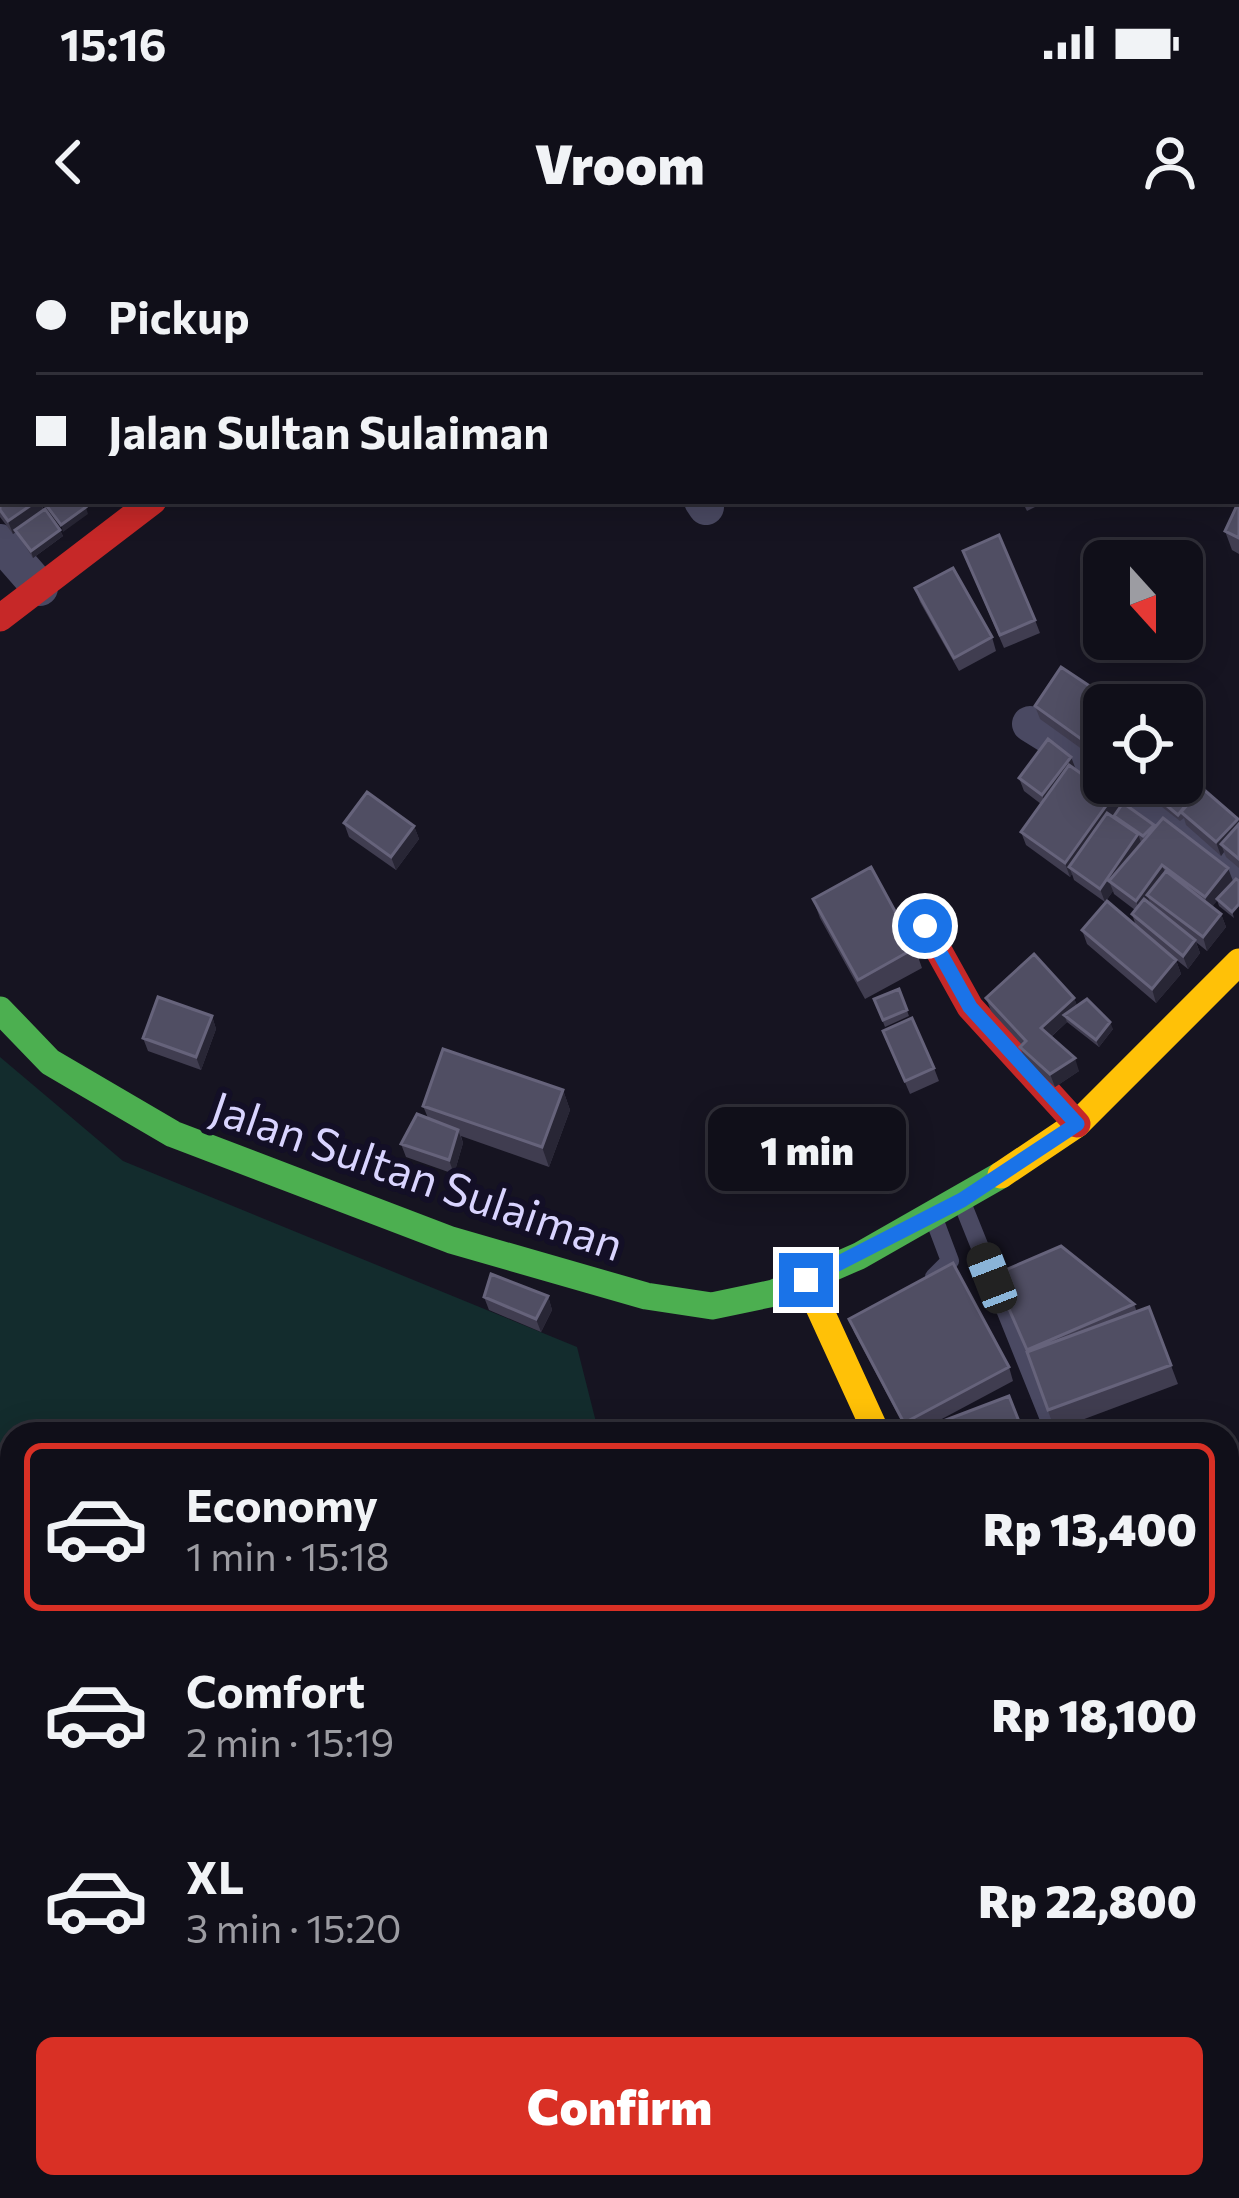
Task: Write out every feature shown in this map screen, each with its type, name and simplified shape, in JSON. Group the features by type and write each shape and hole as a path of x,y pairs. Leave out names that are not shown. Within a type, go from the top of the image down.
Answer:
{"main road":[{"path":"0,617 40,588 129,508"},
{"path":"925,926 970,1007 1077,1124"},
{"name":"Jalan Sultan Sulaiman","path":"0,1010 50,1062 173,1134 452,1240 646,1296 712,1306 779,1303 806,1280 962,1200 1077,1124 1239,962"},
{"path":"806,1280 871,1422"}],"street":[{"path":"0,542 40,588"},
{"path":"1030,724 1083,757"},
{"path":"1151,804 1239,872"}],"lane":[{"path":"962,1200 1049,1422"},
{"path":"912,1288 950,1267 933,1216"}],"green space":[{"path":"0,1057 123,1161 577,1347 596,1422 0,1422"}],"building":[{"path":"0,504 33,504 8,521"},
{"path":"84,504 86,507 61,525 46,505"},
{"path":"1238,504 1239,504 1239,538 1225,531"},
{"path":"45,509 60,530 31,551 15,530"},
{"path":"999,535 1035,620 1000,635 963,551"},
{"path":"953,568 992,637 954,658 915,588"},
{"path":"1061,667 1086,684 1083,740 1035,706"},
{"path":"1048,739 1071,757 1042,795 1019,778"},
{"path":"1069,765 1083,775 1083,804 1107,804 1065,863 1021,832"},
{"path":"1203,789 1238,819 1216,842 1181,812 1188,804 1203,804"},
{"path":"367,792 414,826 391,857 344,823"},
{"path":"1124,804 1154,825 1143,836 1114,816"},
{"path":"1165,804 1187,804 1178,815"},
{"path":"1107,813 1138,834 1100,889 1069,867"},
{"path":"1163,818 1228,868 1205,897 1162,865 1136,901 1109,881"},
{"path":"1239,824 1239,859 1221,844"},
{"path":"871,867 915,948 858,980 813,899"},
{"path":"1166,871 1221,914 1203,937 1147,895"},
{"path":"1236,879 1239,904 1232,912 1217,899"},
{"path":"1144,899 1195,940 1183,956 1132,914"},
{"path":"1107,901 1176,960 1152,989 1082,930"},
{"path":"1034,954 1074,998 1041,1028 1075,1058 1050,1074 1020,1047 1026,1041 986,998"},
{"path":"899,989 907,1010 883,1020 874,999"},
{"path":"158,997 212,1016 196,1057 143,1038"},
{"path":"1087,999 1110,1022 1096,1040 1064,1015"},
{"path":"912,1018 934,1068 905,1081 883,1031"},
{"path":"443,1049 563,1090 542,1147 423,1106"},
{"path":"417,1114 458,1130 449,1160 401,1144"},
{"path":"1061,1246 1134,1304 1027,1350 994,1275"},
{"path":"953,1263 1009,1367 903,1422 849,1319"},
{"path":"491,1274 548,1296 536,1319 484,1297"},
{"path":"1149,1307 1171,1365 1048,1410 1027,1352"},
{"path":"1009,1396 1019,1422 941,1422"}],"traffic: fast":[{"path":"0,1010 50,1062 173,1134 451,1240 646,1296 712,1306 774,1293 859,1256 1001,1175"}],"traffic: slow":[{"path":"1001,1175 1077,1124 1239,962"},
{"path":"806,1279 872,1422"}],"traffic: jam":[{"path":"0,618 149,504"},
{"path":"925,926 970,1007 1077,1124"}],"route":[{"path":"806,1280 962,1200 1077,1124 970,1007 925,926"}]}
